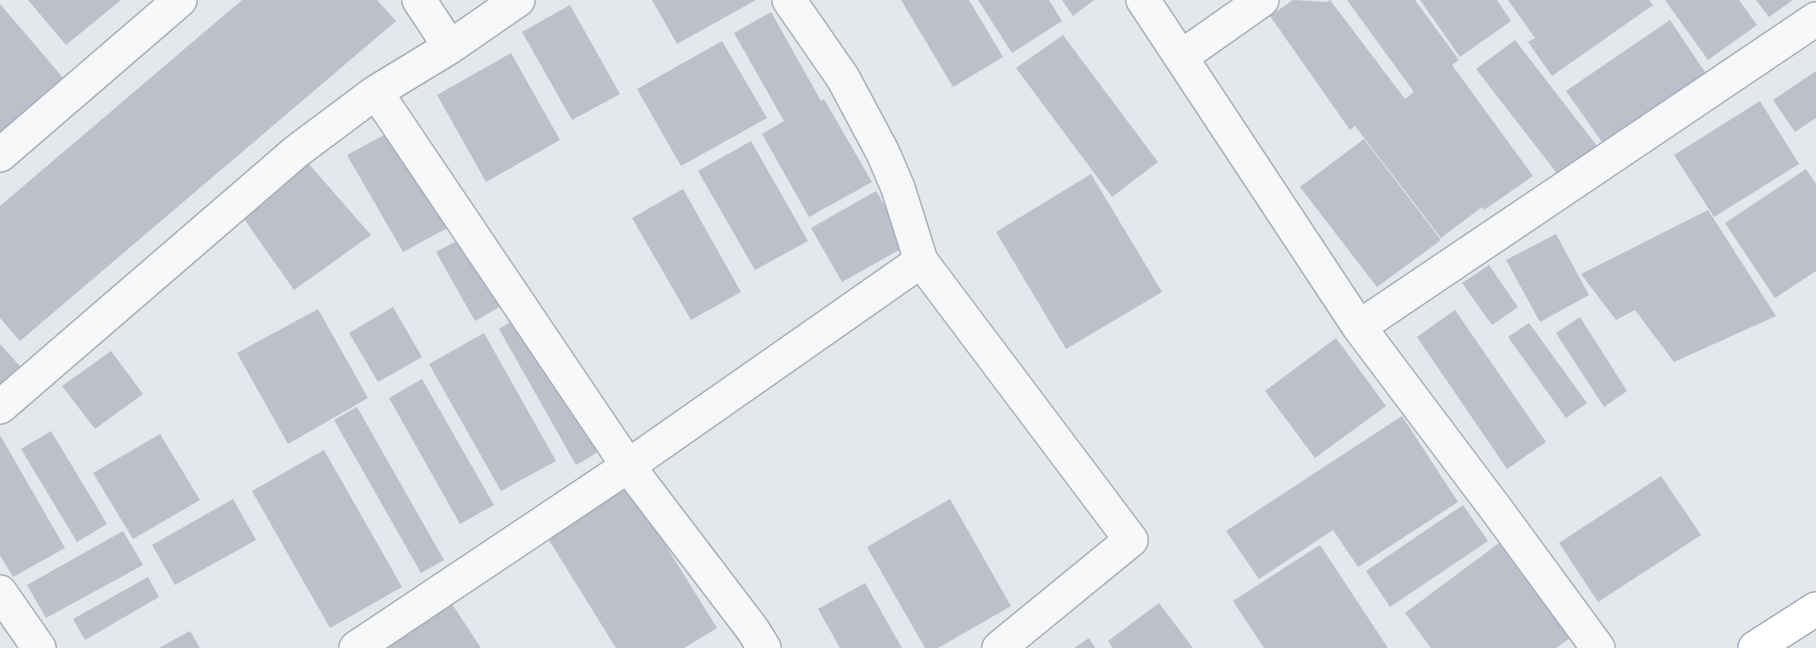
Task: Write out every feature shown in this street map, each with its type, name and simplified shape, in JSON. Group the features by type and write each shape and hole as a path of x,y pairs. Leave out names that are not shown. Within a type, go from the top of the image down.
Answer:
{"main road":[{"path":"1755,648 1816,609"}],"street":[{"path":"0,155 180,0"},
{"path":"418,0 450,47"},
{"path":"0,407 297,151 376,92 450,47 518,0"},
{"path":"789,0 843,78 883,153 898,188 921,261 1131,540 999,648"},
{"path":"1143,0 1359,327 1598,648"},
{"path":"1181,57 1262,0"},
{"path":"1359,327 1816,19"},
{"path":"376,92 628,466 753,630 764,648"},
{"path":"356,648 628,466 921,261"},
{"path":"0,592 39,648"}],"building":[{"path":"28,0 121,0 66,45"},
{"path":"242,0 377,0 396,21 20,341 0,318 0,206"},
{"path":"652,0 756,0 677,44"},
{"path":"901,0 969,0 1003,57 953,87"},
{"path":"978,0 1049,0 1062,21 1012,53"},
{"path":"1062,0 1094,0 1073,16"},
{"path":"1293,0 1327,2 1330,0 1405,99 1414,92 1347,0 1415,0 1459,60 1452,65 1533,176 1484,210 1482,207 1441,238 1355,126 1350,130 1270,16"},
{"path":"1420,0 1497,0 1511,21 1460,57"},
{"path":"1508,0 1649,0 1653,5 1552,76 1528,42 1535,38"},
{"path":"1665,0 1739,0 1757,25 1708,60"},
{"path":"1756,0 1793,0 1769,17"},
{"path":"0,4 65,80 0,134"},
{"path":"570,5 620,94 572,120 522,32"},
{"path":"771,12 821,101 824,99 872,182 809,217 762,134 784,121 734,33"},
{"path":"1670,20 1707,75 1604,145 1566,91"},
{"path":"1063,35 1158,162 1112,197 1016,68"},
{"path":"1515,40 1597,146 1559,176 1476,69"},
{"path":"722,41 767,118 681,166 637,89"},
{"path":"511,53 560,140 486,182 437,95"},
{"path":"1816,71 1816,118 1795,132 1773,100"},
{"path":"1760,101 1799,164 1714,217 1674,155"},
{"path":"395,129 451,226 403,252 347,155"},
{"path":"1364,139 1441,240 1377,287 1300,187"},
{"path":"751,141 808,241 755,270 698,171"},
{"path":"301,155 371,235 294,290 237,209"},
{"path":"1806,169 1816,184 1816,271 1775,298 1725,223"},
{"path":"1091,174 1162,292 1066,349 996,232"},
{"path":"683,189 741,292 691,320 632,218"},
{"path":"876,191 908,245 842,282 811,228"},
{"path":"1708,210 1776,316 1674,362 1635,310 1616,320 1581,274"},
{"path":"1556,234 1589,295 1540,322 1506,260"},
{"path":"462,238 501,306 475,321 436,252"},
{"path":"1489,265 1518,307 1492,325 1462,283"},
{"path":"393,307 422,357 378,382 349,333"},
{"path":"318,309 368,398 288,444 237,353"},
{"path":"1455,310 1546,442 1507,469 1417,337"},
{"path":"522,315 600,451 576,465 499,329"},
{"path":"1580,317 1627,391 1604,407 1556,333"},
{"path":"1529,323 1587,403 1566,418 1508,337"},
{"path":"484,333 556,461 501,491 429,364"},
{"path":"1336,338 1386,406 1315,458 1265,391"},
{"path":"0,344 20,366 0,384"},
{"path":"111,351 143,394 95,429 62,386"},
{"path":"422,379 494,505 460,524 389,398"},
{"path":"357,407 444,560 421,573 334,420"},
{"path":"1402,416 1458,502 1358,567 1333,530 1259,579 1226,531"},
{"path":"51,431 107,524 77,542 21,449"},
{"path":"160,434 200,500 133,539 93,473"},
{"path":"0,435 65,548 13,577 0,555"},
{"path":"324,450 402,587 330,628 252,491"},
{"path":"1661,476 1701,535 1598,602 1559,543"},
{"path":"629,486 717,628 684,648 616,648 547,537"},
{"path":"233,499 256,540 175,585 152,545"},
{"path":"950,499 1011,606 938,648 925,648 867,547"},
{"path":"1463,505 1488,541 1390,607 1366,571"},
{"path":"123,531 143,565 46,618 27,585"},
{"path":"1499,543 1570,638 1556,648 1431,648 1405,613"},
{"path":"1320,545 1388,648 1264,648 1233,601"},
{"path":"148,577 159,597 85,640 73,619"},
{"path":"865,583 902,648 840,648 818,609"},
{"path":"450,601 481,648 380,648"},
{"path":"1159,603 1193,648 1113,648 1108,641"},
{"path":"190,631 200,648 159,648"},
{"path":"1089,638 1095,648 1074,648"}]}
